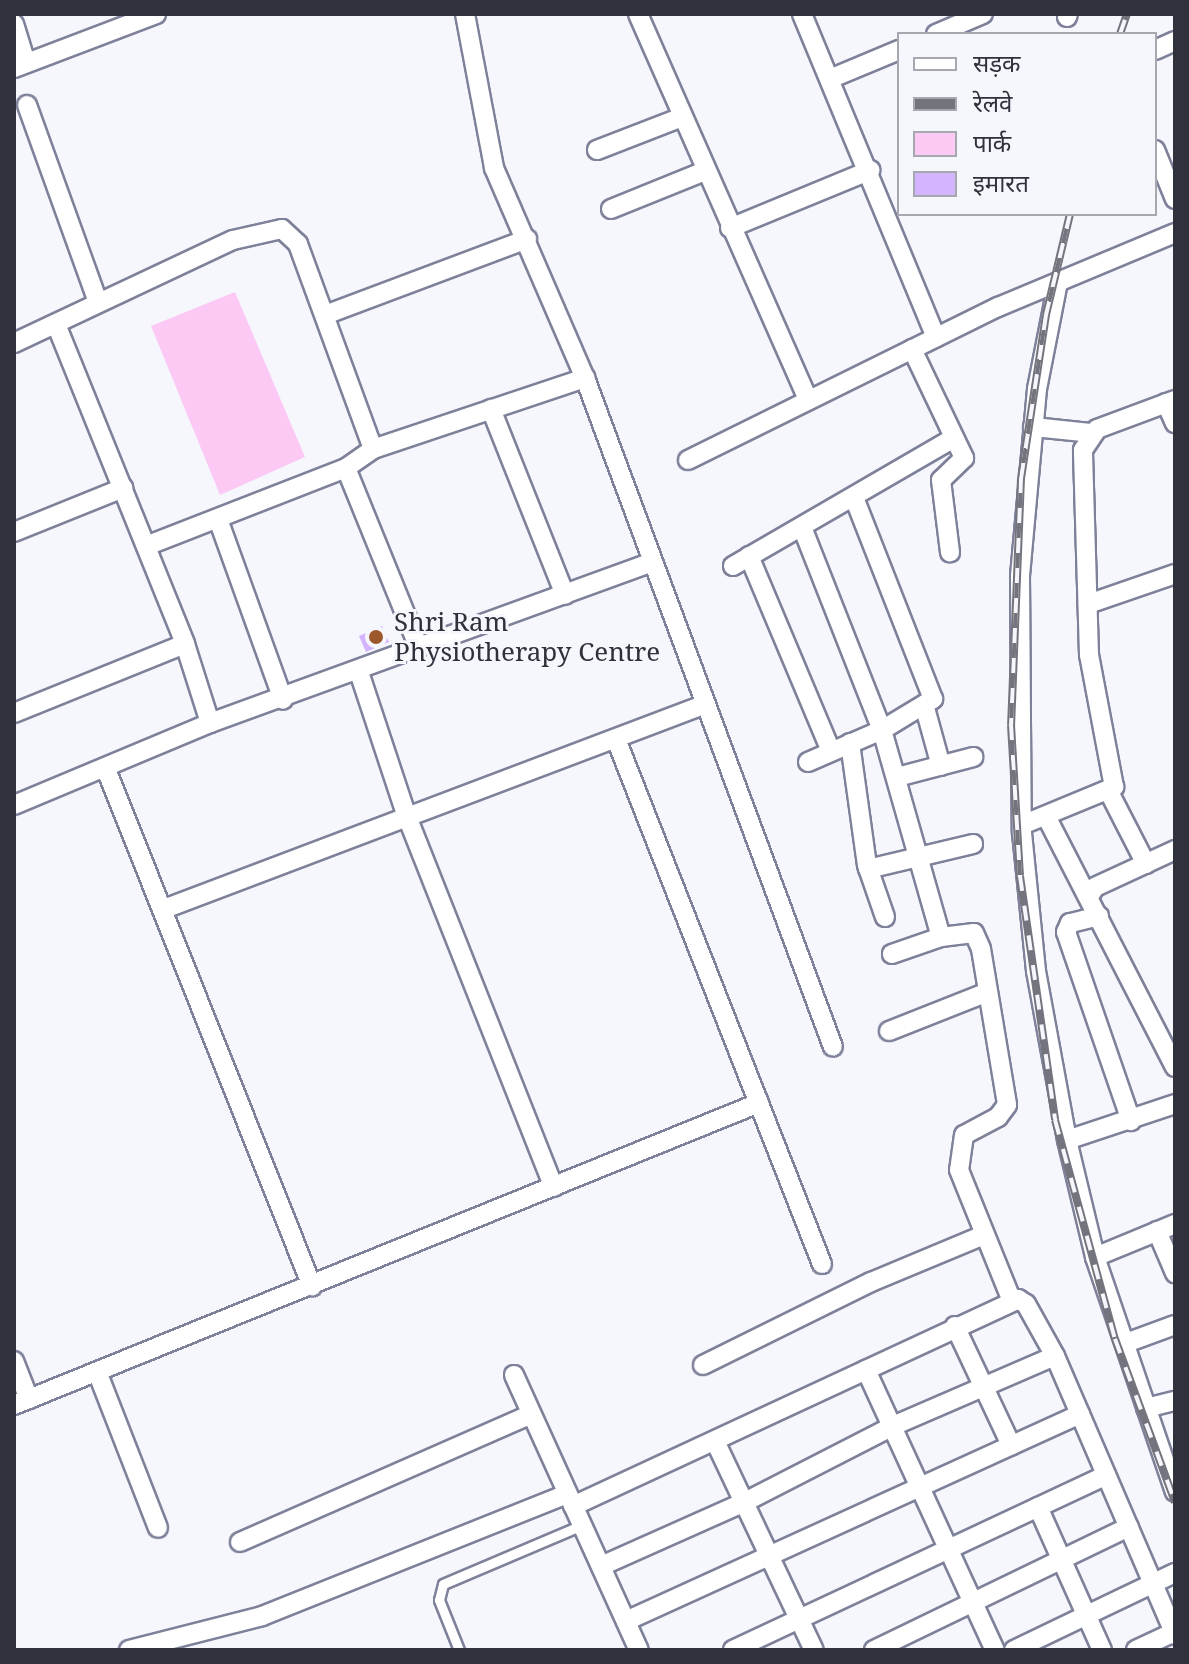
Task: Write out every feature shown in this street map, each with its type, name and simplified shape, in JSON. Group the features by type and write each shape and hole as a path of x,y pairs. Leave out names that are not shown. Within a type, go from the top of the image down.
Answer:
{"street":[{"path":"14,24 20,65 156,14"},
{"path":"465,14 494,168 585,378 650,563 706,704 833,1047"},
{"path":"638,14 808,400"},
{"path":"802,14 871,170 936,337"},
{"path":"941,32 983,14"},
{"path":"832,78 897,51"},
{"path":"27,105 98,302"},
{"path":"597,150 682,117"},
{"path":"1157,155 1175,199"},
{"path":"730,228 871,170"},
{"path":"611,209 705,171"},
{"path":"14,343 242,237 275,228 289,233 298,244 373,449"},
{"path":"688,460 936,337 1175,233"},
{"path":"325,315 527,239"},
{"path":"1058,282 1033,427 1020,576 1022,825 1036,971 1067,1140 1095,1257 1175,1492"},
{"path":"56,324 185,644 210,723"},
{"path":"912,349 964,461 943,473 940,482 950,552"},
{"path":"146,546 346,468 373,449 585,378"},
{"path":"1033,427 1091,433 1170,401 1175,423"},
{"path":"491,409 565,595"},
{"path":"1022,825 1109,792 1114,783 1092,686 1083,450 1091,433"},
{"path":"831,751 741,561 954,438"},
{"path":"346,468 419,648"},
{"path":"14,532 123,488"},
{"path":"808,762 925,708 933,695 854,497"},
{"path":"218,519 283,700"},
{"path":"802,527 882,730 921,857 941,937"},
{"path":"14,805 210,723 283,700 650,563"},
{"path":"1088,604 1175,574"},
{"path":"14,713 185,644"},
{"path":"359,672 406,814 554,1187"},
{"path":"164,909 406,814 706,704"},
{"path":"925,708 941,766"},
{"path":"616,739 822,1264"},
{"path":"850,743 868,869 885,917"},
{"path":"897,777 973,757"},
{"path":"106,769 312,1286"},
{"path":"1109,792 1146,864"},
{"path":"1046,816 1090,895 1175,1067"},
{"path":"868,869 973,844"},
{"path":"1090,895 1095,887 1175,850"},
{"path":"1099,916 1070,923 1066,932 1131,1121"},
{"path":"892,954 941,937 977,936 1007,1105 998,1117 967,1132 958,1152 959,1170 1011,1299"},
{"path":"889,1031 985,993"},
{"path":"14,1361 21,1402 98,1374 759,1103"},
{"path":"1067,1140 1175,1104"},
{"path":"1095,1257 1175,1224"},
{"path":"1157,1231 1175,1273"},
{"path":"703,1365 871,1282 984,1235"},
{"path":"129,1650 162,1646 262,1616 570,1500 715,1441 1011,1299 1026,1304 1055,1356 1174,1634 1136,1650"},
{"path":"1126,1343 1175,1325"},
{"path":"955,1326 1011,1445"},
{"path":"601,1566 747,1501 893,1426 1055,1356"},
{"path":"866,1370 923,1486 995,1650"},
{"path":"98,1374 158,1528"},
{"path":"514,1375 639,1650"},
{"path":"1146,1408 1175,1401"},
{"path":"626,1621 1080,1414"},
{"path":"240,1542 530,1415"},
{"path":"715,1441 747,1501 814,1650"},
{"path":"733,1650 1106,1475"},
{"path":"1038,1507 1102,1650"},
{"path":"874,1650 1129,1527"},
{"path":"1014,1650 1175,1573"}],"lane":[{"path":"459,1650 439,1600 443,1584 582,1525"}],"green space":[{"path":"235,292 305,457 220,495 151,326"}],"building":[{"path":"382,626 389,642 366,652 359,636"}],"railway":[{"path":"1121,32 1127,14"},
{"path":"1070,216 1046,315 1021,478 1011,725 1020,876 1055,1120 1115,1339 1175,1502"}],"place":[{"name":"Shri Ram Physiotherapy Centre","path":"376,637"}]}
